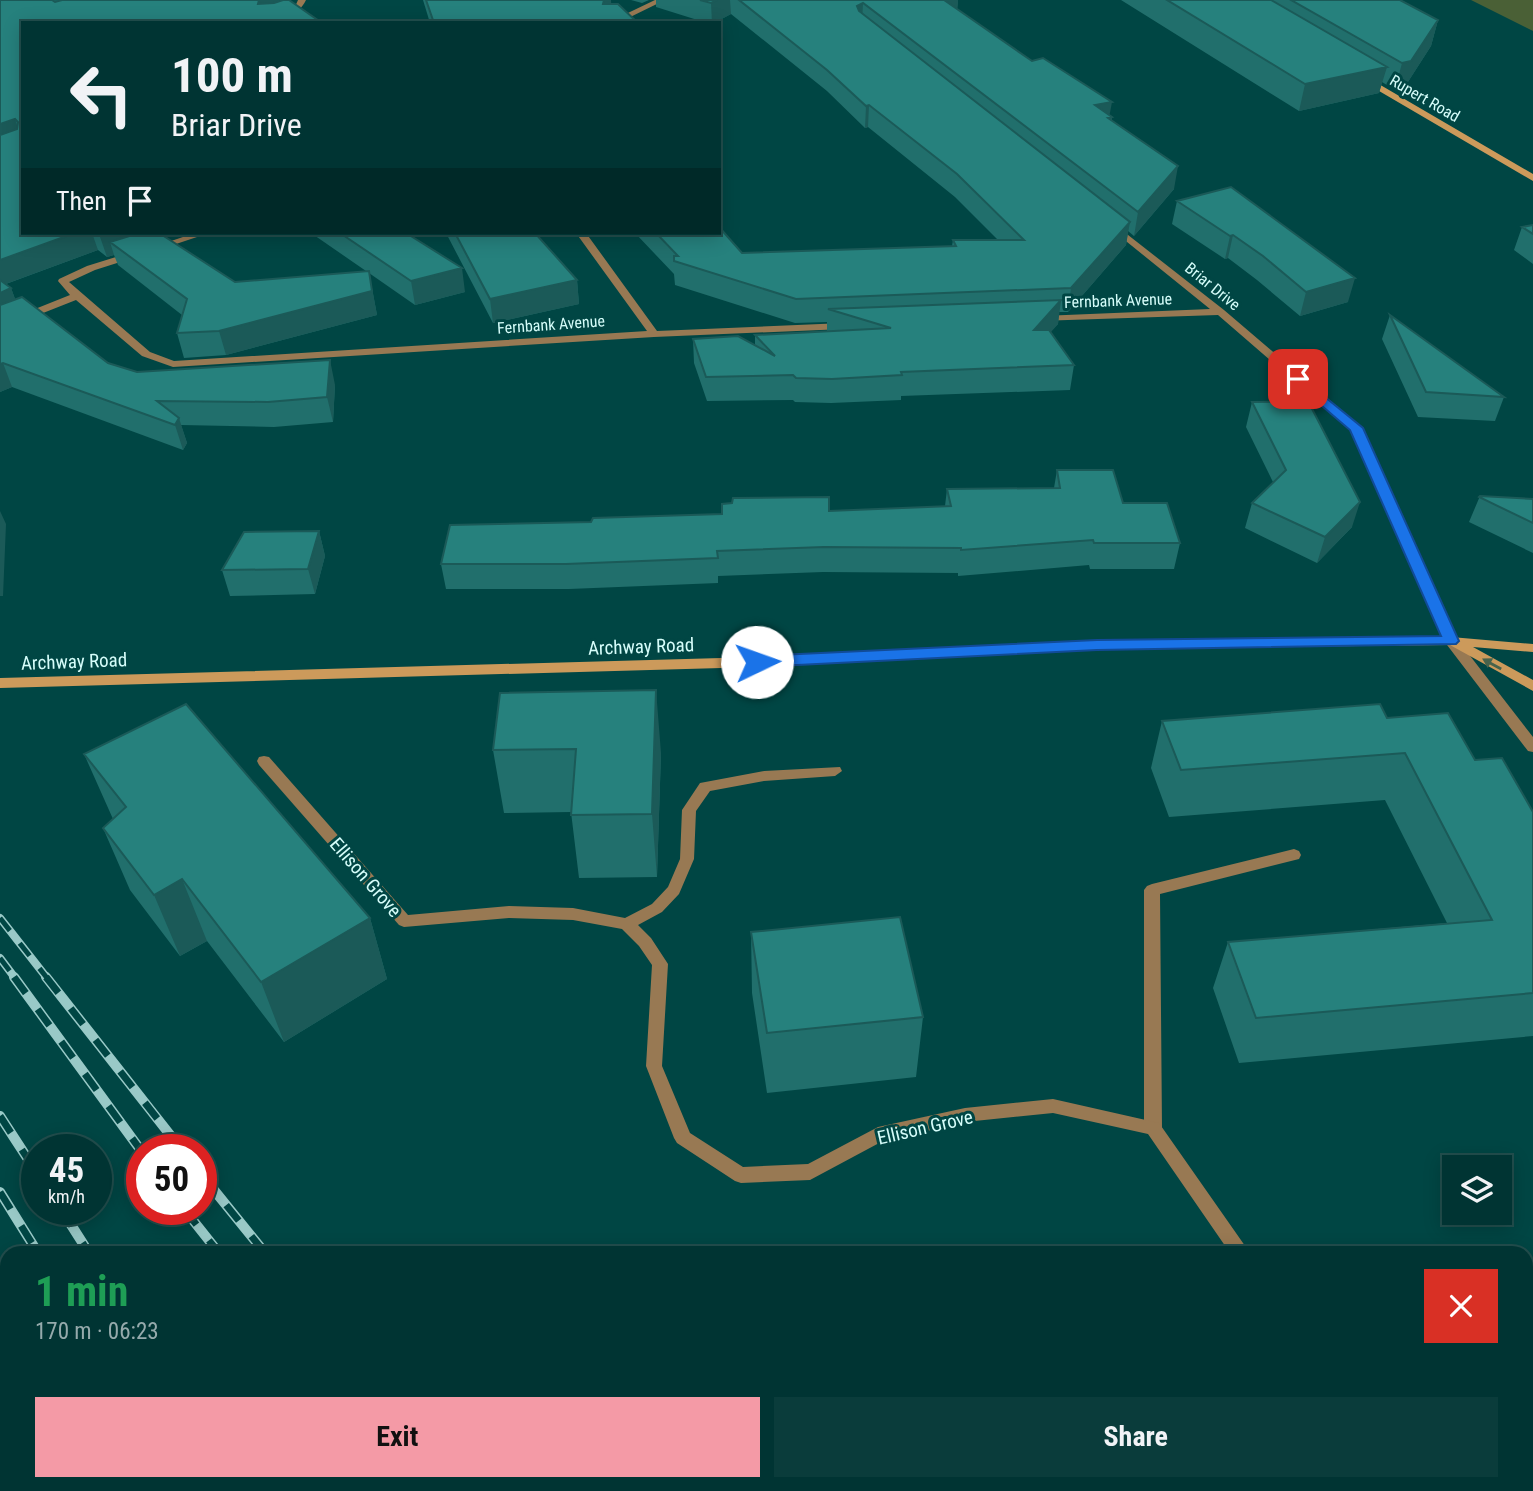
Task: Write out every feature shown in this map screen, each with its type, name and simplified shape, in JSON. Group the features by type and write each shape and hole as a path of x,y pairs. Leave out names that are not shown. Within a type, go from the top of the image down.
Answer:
{"main road":[{"name":"Rupert Road","path":"1356,73 1533,177"},
{"name":"Archway Road","path":"1451,641 1533,686"},
{"name":"Archway Road","path":"0,683 743,662 1097,645 1451,641 1533,648"}],"street":[{"path":"273,21 297,10 302,0"},
{"path":"615,21 661,0"},
{"name":"Briar Drive","path":"1101,218 1220,312 1356,428 1451,641 1533,747"},
{"path":"0,327 77,296 63,281 91,268 198,235"},
{"path":"582,235 654,334"},
{"name":"Fernbank Avenue","path":"77,296 146,354 173,364 654,334 861,326"},
{"name":"Fernbank Avenue","path":"1027,320 1220,312"},
{"name":"Ellison Grove","path":"264,761 404,921 509,912 573,914 627,924 645,942 660,964 654,1066 682,1138 741,1175 810,1172 878,1135 965,1115 1053,1106 1153,1128"},
{"path":"627,924 657,908 674,890 687,859 689,810 705,787 764,776 835,771"},
{"path":"1236,1246 1153,1128 1152,890 1294,855"}],"green space":[{"path":"1471,0 1533,0 1533,31"}],"building":[{"path":"0,0 259,0 258,4 289,0 319,21 21,21 21,235 69,235 0,260 0,135 17,129 18,122 15,119 0,124"},
{"path":"426,0 604,0 603,4 618,4 636,21 433,21"},
{"path":"739,0 944,0 1032,61 1043,58 1112,102 1095,105 1112,117 1108,118 1178,166 1138,212 863,3 857,6 859,11 1130,222 1071,288 796,299 674,261 674,256 678,256 658,235 721,235 721,229 742,253 956,246 953,240 1024,240 957,174 869,105 866,106 827,70"},
{"path":"1167,0 1271,0 1387,67 1305,84"},
{"path":"1291,0 1400,0 1438,20 1411,61 1402,63"},
{"path":"1231,187 1355,278 1306,292 1263,256 1177,201"},
{"path":"1533,225 1533,234 1522,227"},
{"path":"133,235 162,235 235,282 369,271 372,291 219,331 177,333 187,299 110,242"},
{"path":"343,235 409,235 462,268 411,281"},
{"path":"456,235 537,235 577,280 490,299"},
{"path":"0,280 11,288 0,293"},
{"path":"22,297 108,363 137,372 330,360 327,397 268,402 157,401 179,418 175,425 0,364 0,305"},
{"path":"1061,300 1034,330 1049,330 1074,365 901,372 902,375 832,379 796,378 793,375 706,377 693,339 738,336 775,356 755,335 891,328 828,309"},
{"path":"1390,315 1504,397 1426,392"},
{"path":"1308,401 1360,502 1325,537 1252,503 1286,470 1252,402"},
{"path":"1057,470 1113,470 1123,503 1167,503 1180,543 1094,543 1093,540 961,550 824,547 717,551 718,558 566,564 441,564 450,525 591,522 593,518 722,514 722,504 732,503 733,498 829,497 829,511 951,506 947,489 1060,488"},
{"path":"1479,497 1533,499 1533,523"},
{"path":"319,531 308,569 222,570 244,532"},
{"path":"656,690 652,814 571,815 576,749 493,750 500,693"},
{"path":"186,704 370,918 261,982 182,879 154,895 103,828 126,807 84,754"},
{"path":"1380,704 1387,718 1448,713 1475,760 1502,758 1533,812 1533,993 1256,1018 1228,942 1492,920 1405,753 1181,770 1162,721"},
{"path":"900,917 923,1017 767,1033 751,932"}],"railway":[{"path":"0,918 47,978"},
{"path":"0,958 15,978"},
{"path":"14,977 129,1134"},
{"path":"46,977 169,1134"},
{"path":"0,1116 21,1148"},
{"path":"0,1192 34,1246"},
{"path":"217,1194 259,1246"},
{"path":"71,1225 85,1246"},
{"path":"197,1225 213,1246"}],"route":[{"path":"757,662 1097,645 1451,641 1356,428 1298,379"}]}
